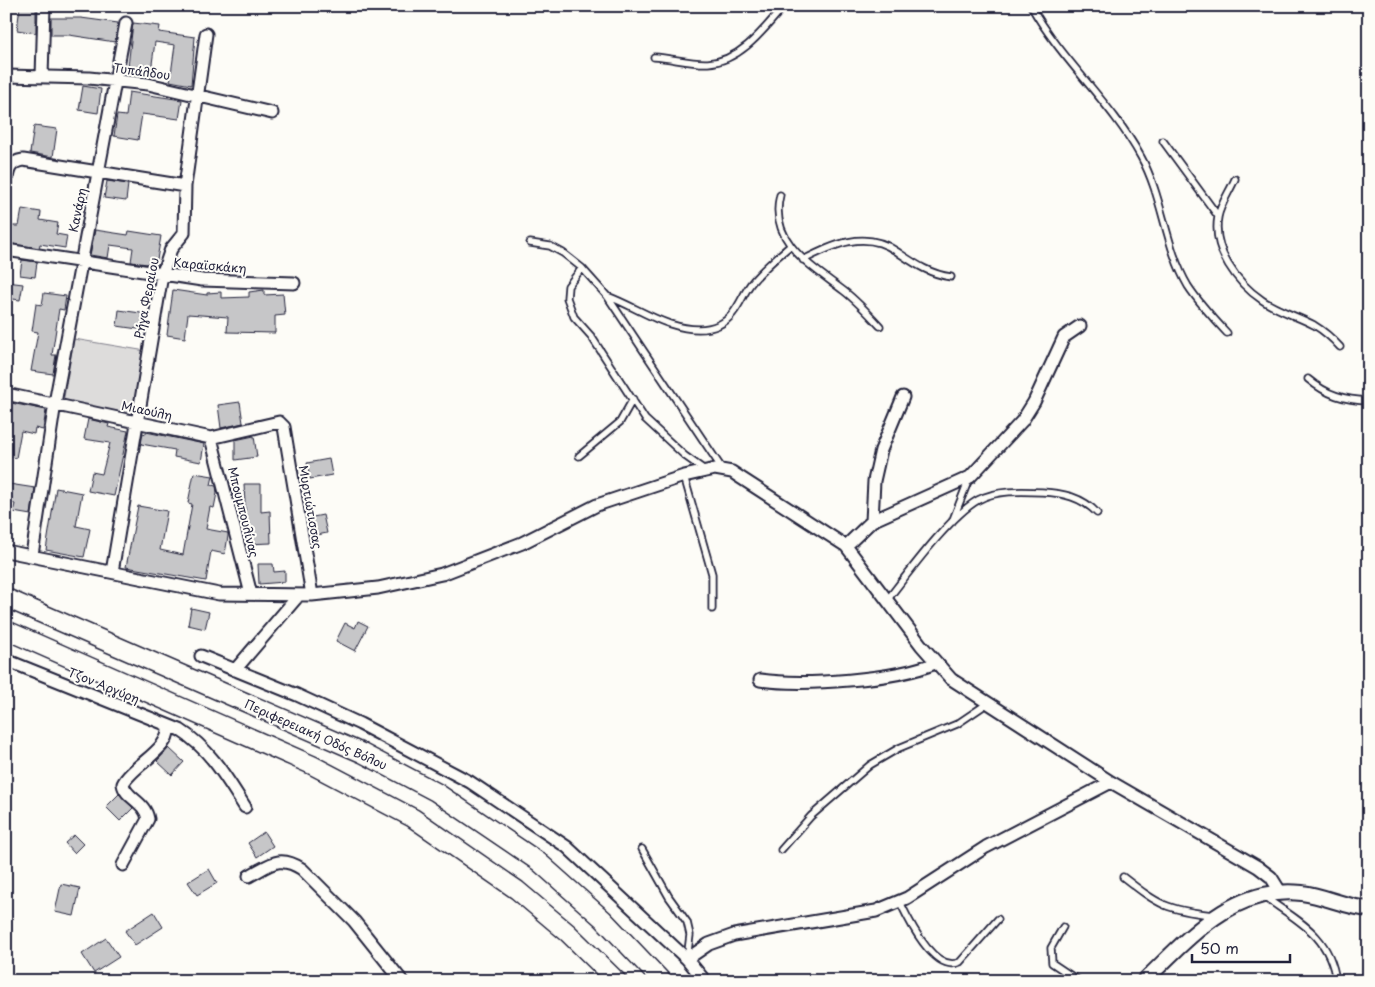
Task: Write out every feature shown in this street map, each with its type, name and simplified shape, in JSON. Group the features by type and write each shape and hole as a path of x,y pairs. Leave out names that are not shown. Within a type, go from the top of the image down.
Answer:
{"main road":[{"name":"Περιφερειακή Οδός Βόλου","path":"6,598 362,753 436,792 539,862 603,919 662,981"},
{"path":"6,630 312,765 413,818 517,890 568,933 617,981"}],"street":[{"path":"42,77 44,6"},
{"name":"Κανάρη","path":"32,555 55,403 80,261 99,171 114,80 126,23"},
{"name":"Ρήγα Φεραίου","path":"112,572 162,274 171,249 184,235 185,186 206,34"},
{"name":"Τυπάλδου","path":"6,76 114,80 198,94 272,113"},
{"path":"6,183 8,168 12,164 23,160 185,186"},
{"name":"Καραϊσκάκη","path":"6,250 217,282 294,283"},
{"path":"846,546 872,521 970,477 1022,421 1034,402 1064,337 1080,326"},
{"name":"Μιαούλη","path":"6,394 55,403 63,408 211,438 276,421 282,424"},
{"path":"872,521 874,481 881,450 903,397"},
{"name":"Μυρτιώτισσας","path":"282,424 312,595"},
{"name":"Μπουμπουλίνας","path":"211,438 251,594"},
{"path":"6,551 201,592 233,595 312,595 378,588 442,574 522,543 604,502 684,476 706,471 724,470 748,482 846,546 935,663 951,679 1111,782 1258,867 1271,877 1281,893"},
{"path":"235,670 299,594"},
{"path":"202,656 297,695 360,724 470,782 567,846 687,959 705,981"},
{"name":"Τζον Αργύρη","path":"6,660 167,725 190,737 209,752 245,807"},
{"path":"760,680 782,683 857,679 924,668 935,663"},
{"path":"123,865 148,819 145,809 128,794 123,784 131,773 164,743 169,733 167,725"},
{"path":"687,959 708,944 734,935 854,916 876,911 900,902 986,847 1111,782"},
{"path":"249,876 283,860 292,862 302,869 354,921 402,981"},
{"path":"1144,981 1216,915 1239,902 1262,895 1281,893 1307,894 1347,906 1369,909"}],"lane":[{"path":"654,57 708,63 726,58 752,40 784,6"},
{"path":"1030,6 1053,42 1098,95 1141,156 1151,176 1178,262 1188,285 1226,333"},
{"path":"1163,141 1218,216"},
{"path":"1235,179 1218,216 1217,233 1222,253 1241,282 1263,301 1313,324 1340,346"},
{"path":"780,195 778,215 790,246 803,260 854,299 880,326"},
{"path":"803,260 827,248 847,242 870,239 889,246 929,272 951,277"},
{"path":"530,243 550,246 582,268 607,296 724,470"},
{"path":"607,296 630,304 654,318 669,324 682,328 711,329 723,324 734,313 753,281 790,246"},
{"path":"582,268 568,286 567,298 574,317 591,336 645,419 661,436 706,471"},
{"path":"1308,379 1321,390 1336,397 1369,401"},
{"path":"579,456 620,422 633,398"},
{"path":"684,476 712,574 712,609"},
{"path":"951,524 970,477"},
{"path":"888,599 951,524 979,500 1016,492 1062,493 1079,499 1097,513"},
{"path":"781,850 823,805 870,765 899,748 957,724 988,703"},
{"path":"642,849 669,897 687,922 690,935 687,959"},
{"path":"1123,877 1149,897 1168,908 1216,915"},
{"path":"1262,895 1310,930 1324,945 1332,958 1336,981"},
{"path":"900,902 922,943 946,962 954,964 960,962 998,918"},
{"path":"1063,927 1051,948 1052,963 1079,981"}],"shaded area":[{"path":"74,339 146,351 135,416 63,403"}],"building":[{"path":"20,6 36,6 36,33 17,30"},
{"path":"51,18 81,18 118,23 115,42 69,35 51,35"},
{"path":"133,23 160,26 159,32 195,37 191,85 170,81 175,45 155,42 151,71 128,67"},
{"path":"83,86 101,89 98,113 79,110"},
{"path":"129,92 182,100 179,119 142,114 138,140 114,136 117,115 126,116"},
{"path":"34,126 57,129 53,157 30,153"},
{"path":"107,181 128,184 126,201 104,198"},
{"path":"22,209 41,212 40,220 58,223 56,234 67,236 65,248 40,244 39,248 6,243 6,226 19,226"},
{"path":"95,230 128,235 129,231 161,236 156,265 131,262 133,248 110,245 108,258 90,255"},
{"path":"22,260 37,262 35,277 20,275"},
{"path":"7,282 23,284 20,300 6,298"},
{"path":"173,290 207,295 207,293 221,292 221,298 249,297 249,292 264,290 264,295 283,294 285,315 275,316 275,333 227,332 228,317 188,314 185,338 167,335"},
{"path":"44,293 66,296 64,310 59,309 52,355 56,355 53,374 31,371 38,332 32,331 36,304 42,305"},
{"path":"119,310 148,314 145,330 117,326"},
{"path":"6,402 46,410 43,430 35,428 34,434 21,431 16,458 6,456 11,423 6,422"},
{"path":"240,402 243,423 221,428 218,405"},
{"path":"88,419 109,424 108,427 128,431 114,496 88,491 92,472 102,474 110,443 84,439"},
{"path":"146,432 204,444 201,462 174,457 175,450 141,444 143,433 146,434"},
{"path":"254,436 257,457 235,460 235,440"},
{"path":"329,459 332,475 310,479 307,463"},
{"path":"194,473 213,476 211,485 216,486 217,493 214,508 210,507 206,529 228,533 225,554 211,551 206,581 126,567 138,506 167,511 160,550 183,555 192,504 188,503"},
{"path":"9,484 35,488 31,515 13,512 15,504 6,502"},
{"path":"244,484 261,484 261,512 270,511 271,543 247,544"},
{"path":"56,488 82,493 76,526 90,529 84,557 46,550"},
{"path":"323,515 327,533 312,536 308,518"},
{"path":"258,564 273,564 274,572 285,571 285,582 259,584"},
{"path":"191,608 209,612 205,629 188,625"},
{"path":"358,621 368,626 355,651 336,641 345,623 355,628"},
{"path":"169,748 184,762 172,775 157,761"},
{"path":"119,794 133,808 120,821 106,807"},
{"path":"264,832 273,846 257,857 248,843"},
{"path":"74,835 83,844 74,853 65,843"},
{"path":"209,869 217,883 197,895 188,882"},
{"path":"61,884 80,888 74,916 55,912"},
{"path":"154,912 163,927 135,945 125,931"},
{"path":"106,938 119,957 94,973 82,954"}]}
